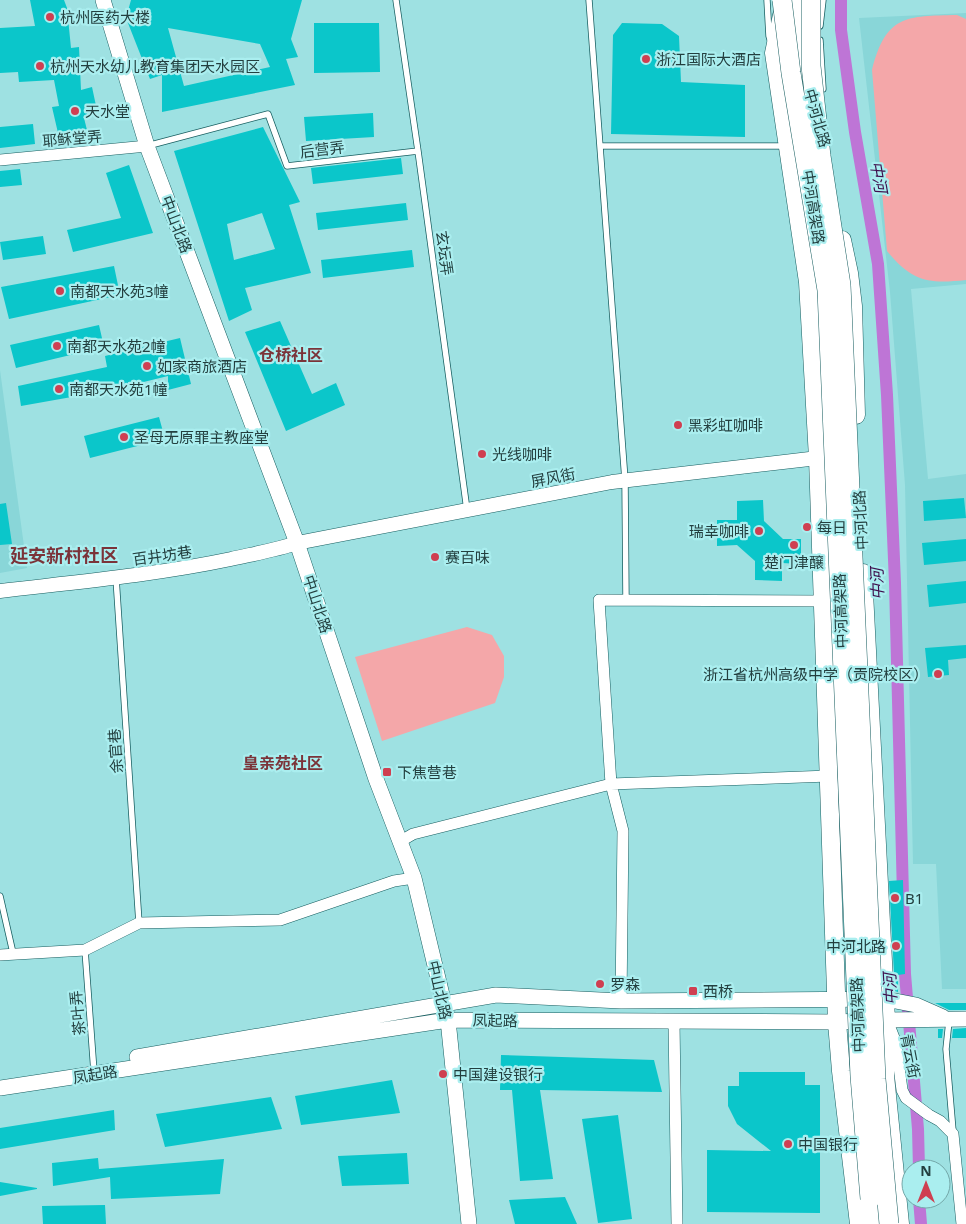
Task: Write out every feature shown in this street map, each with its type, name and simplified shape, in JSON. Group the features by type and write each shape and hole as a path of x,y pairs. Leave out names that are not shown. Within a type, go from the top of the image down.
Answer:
{"highway":[{"name":"中河高架路","path":"784,0 791,73 827,290 860,1076 870,1199 870,1224"},
{"name":"中河高架路","path":"811,0 811,66 821,156 841,285 876,1079 889,1224"}],"main road":[{"name":"中山北路","path":"103,0 147,146 297,543 368,754 414,878 448,1020 469,1224"},
{"name":"中河北路","path":"784,0 774,53 808,282 818,458 837,1022 841,1071 860,1224"},
{"name":"中河北路","path":"800,0 801,63 825,138 850,273 853,306 857,455 893,1020 885,1076 900,1224"},
{"path":"0,1080 94,1069 496,995 621,1001 836,999 892,1001 917,1012"},
{"name":"凤起路","path":"0,1088 94,1069 448,1020 837,1022 893,1020 917,1012 949,1019 966,1019"}],"street":[{"name":"耶稣堂弄","path":"0,160 147,146"},
{"name":"屏风街","path":"297,543 625,480 818,458"},
{"name":"百井坊巷","path":"0,591 196,567 297,543"},
{"path":"621,1001 624,831 611,784 600,600 823,601"},
{"path":"401,841 413,834 611,784 829,776"},
{"path":"0,955 85,950 139,923 280,920 394,881 414,878"},
{"name":"青云街","path":"893,1020 902,1090 906,1098 940,1121 953,1134"},
{"path":"674,1022 677,1224"},
{"path":"953,1134 962,1224"}],"lane":[{"name":"玄坛弄","path":"396,0 467,510"},
{"path":"589,0 625,480 626,600"},
{"path":"767,0 769,36 774,53"},
{"path":"823,0 819,28 823,92"},
{"name":"后营弄","path":"147,146 268,114 287,166 418,151"},
{"path":"824,120 825,138"},
{"path":"600,146 788,146"},
{"name":"余官巷","path":"116,578 139,923"},
{"path":"0,896 13,953"},
{"name":"茶叶弄","path":"85,950 94,1069"},
{"path":"949,1019 946,1049 953,1134"}],"shaded area":[{"name":"浙江省杭州高级中学（贡院校区）","path":"966,13 966,284 911,289 928,479 966,474 966,989 942,989 936,864 913,864 905,485 890,292 859,18"},
{"path":"957,15 966,19 966,280 942,282 922,279 913,275 887,251 872,70 884,38 901,22 924,16"},
{"path":"0,370 27,568 0,573"},
{"path":"467,627 492,635 504,656 504,677 495,703 382,741 355,657"}],"building":[{"path":"30,0 64,0 67,8 71,48 79,47 81,90 92,87 98,115 84,118 87,130 71,134 70,130 58,133 52,107 59,106 54,80 19,82 18,72 0,73 0,28 35,26"},
{"path":"131,0 302,0 291,39 298,57 286,59 295,85 162,112 162,75 150,79 126,18","holes":["168,28 260,44 270,67 184,86"]},
{"path":"314,23 379,23 380,72 314,73"},
{"name":"浙江国际大酒店","path":"622,23 662,24 679,36 681,82 745,85 745,137 611,134 613,35"},
{"path":"373,113 374,137 306,141 304,117"},
{"path":"33,124 35,144 0,148 0,127"},
{"path":"263,127 300,202 289,205 311,273 245,288 252,310 229,321 174,151","holes":["262,213 275,249 234,260 227,224"]},
{"path":"401,158 403,174 313,184 311,168"},
{"path":"129,165 153,233 73,252 67,230 121,218 106,173"},
{"path":"20,169 22,185 0,187 0,171"},
{"path":"406,203 408,220 318,230 316,213"},
{"path":"43,236 46,254 3,260 0,242"},
{"path":"412,250 414,267 323,278 321,260"},
{"name":"南都天水苑3幢","path":"114,266 120,295 9,319 1,287"},
{"path":"280,321 312,394 336,383 345,405 286,431 245,332"},
{"name":"南都天水苑2幢","path":"99,325 104,347 16,368 10,345"},
{"path":"180,338 191,384 168,390 168,376 111,390 21,406 18,386 107,367 105,356"},
{"name":"圣母无原罪主教座堂","path":"159,417 165,439 90,458 84,436"},
{"path":"964,498 966,518 924,521 923,501"},
{"path":"763,500 764,521 783,539 801,539 801,564 782,563 782,581 755,580 755,561 737,545 717,546 717,520 737,520 737,501"},
{"path":"6,503 12,544 0,545 0,504"},
{"path":"966,539 966,561 924,565 922,543"},
{"path":"966,581 966,603 929,607 927,585"},
{"path":"966,645 966,658 948,660 949,675 928,677 925,648"},
{"path":"903,880 905,974 898,975 898,992 895,991 889,881"},
{"path":"935,1003 966,1003 966,1010 949,1010"},
{"path":"966,1028 966,1038 952,1038 953,1029"},
{"path":"938,1029 943,1029 942,1038 938,1038"},
{"path":"501,1055 654,1060 662,1092 540,1090 553,1179 520,1181 512,1090 500,1090"},
{"name":"中国银行","path":"739,1072 805,1072 805,1085 820,1085 820,1213 707,1212 707,1150 771,1151 737,1124 728,1106 728,1086 739,1086"},
{"path":"392,1080 400,1113 301,1125 295,1096"},
{"path":"271,1097 282,1129 165,1147 156,1114"},
{"path":"114,1110 115,1130 0,1149 0,1128"},
{"path":"618,1115 632,1219 598,1223 582,1119"},
{"path":"407,1153 409,1184 342,1186 338,1156"},
{"path":"98,1158 99,1169 224,1159 220,1194 111,1199 110,1177 53,1186 52,1163"},
{"path":"0,1182 37,1188 37,1189 0,1196"},
{"path":"565,1197 577,1224 515,1224 509,1200"},
{"path":"105,1205 106,1224 43,1224 42,1206"}],"waterway":[{"name":"中河","path":"841,0 841,30 855,132 878,264 887,395 895,583 905,974 919,1159"},
{"name":"中河","path":"920,1209 921,1224"}],"place":[{"name":"杭州医药大楼","path":"50,17"},
{"name":"浙江国际大酒店","path":"646,59"},
{"name":"杭州天水幼儿教育集团天水园区","path":"40,66"},
{"name":"天水堂","path":"75,111"},
{"name":"南都天水苑3幢","path":"60,291"},
{"name":"南都天水苑2幢","path":"57,346"},
{"name":"如家商旅酒店","path":"147,366"},
{"name":"南都天水苑1幢","path":"59,389"},
{"name":"黑彩虹咖啡","path":"678,425"},
{"name":"圣母无原罪主教座堂","path":"124,437"},
{"name":"光线咖啡","path":"482,454"},
{"name":"每日","path":"807,527"},
{"name":"瑞幸咖啡","path":"759,531"},
{"name":"楚门津醸","path":"794,545"},
{"name":"赛百味","path":"435,557"},
{"name":"浙江省杭州高级中学（贡院校区）","path":"938,674"},
{"name":"下焦营巷","path":"387,772"},
{"name":"B1","path":"895,898"},
{"name":"中河北路","path":"896,946"},
{"name":"罗森","path":"600,984"},
{"name":"西桥","path":"693,991"},
{"name":"中国建设银行","path":"443,1074"},
{"name":"中国银行","path":"788,1144"}],"district":[{"name":"仓桥社区","path":"291,355"},
{"name":"延安新村社区","path":"64,555"},
{"name":"皇亲苑社区","path":"283,763"}]}
